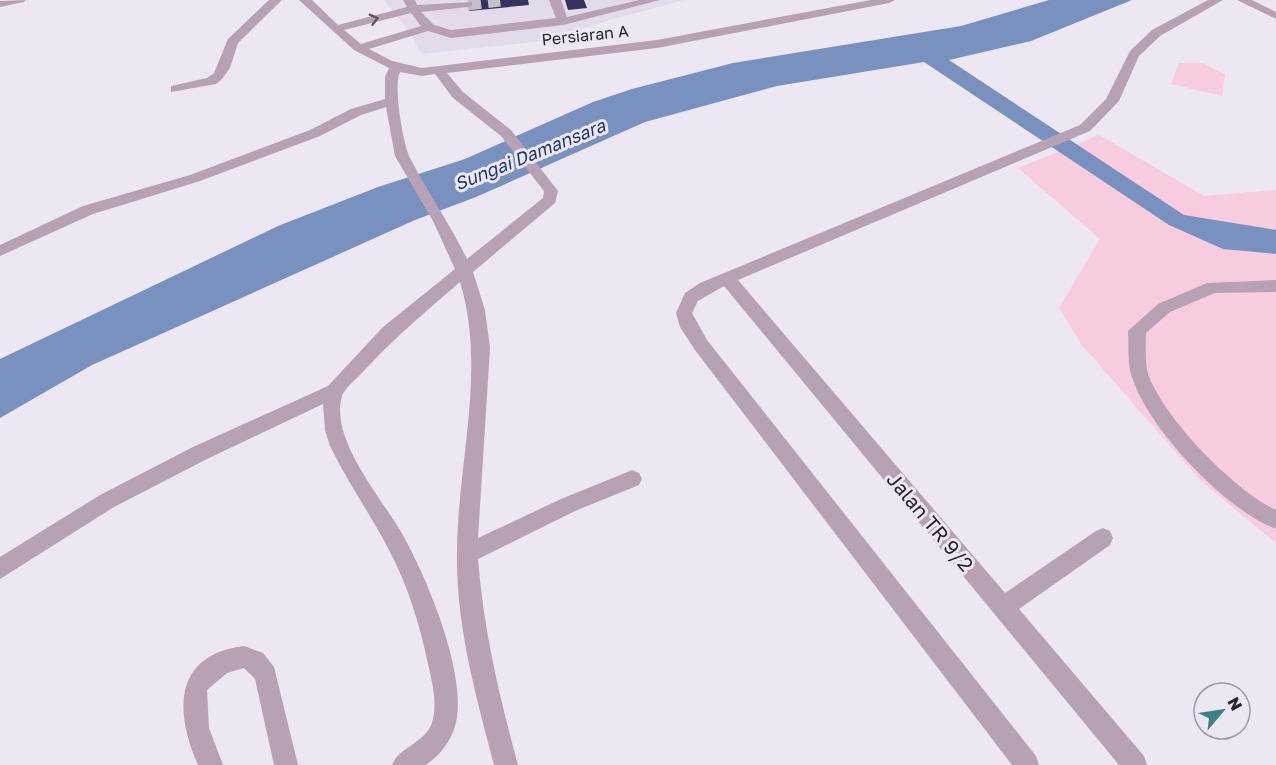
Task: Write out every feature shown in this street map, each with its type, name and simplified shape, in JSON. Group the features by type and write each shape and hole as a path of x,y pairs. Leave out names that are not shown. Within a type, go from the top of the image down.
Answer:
{"street":[{"path":"0,4 19,0 36,0"},
{"path":"176,89 211,81 218,75 224,68 232,42 276,0"},
{"name":"Persiaran A","path":"305,0 358,48 395,68 439,71 552,55 657,44 889,0"},
{"path":"555,0 563,21"},
{"path":"412,4 428,28 438,33 452,34 563,21 601,6 654,0"},
{"path":"1027,765 689,327 684,313 691,297 727,278 1085,128 1112,101 1134,54 1156,33 1217,0"},
{"path":"1244,0 1276,16"},
{"path":"335,29 412,4 468,4"},
{"path":"358,48 428,28"},
{"path":"395,68 391,77 392,101 402,156 441,221 465,272 477,310 481,348 467,554 471,610 482,676 506,765"},
{"path":"0,569 107,501 200,453 334,391 389,332 425,300 465,272 550,200 551,191 506,132 458,95 439,71"},
{"path":"0,251 88,210 246,160 315,133 356,112 392,101"},
{"name":"Jalan TR 9/2","path":"727,278 1135,765"},
{"path":"1276,286 1213,287 1164,308 1137,331 1141,380 1165,418 1233,494 1276,520"},
{"path":"334,391 332,414 335,432 363,488 396,544 420,596 435,639 444,686 445,720 437,738 425,751 404,765"},
{"path":"467,554 568,505 632,479"},
{"path":"1002,608 1103,538"},
{"path":"211,765 203,751 197,722 196,687 207,673 244,657 260,664 266,675 286,765"}],"shaded area":[{"path":"384,0 684,0 543,41 422,54 410,33"},
{"path":"1179,63 1202,63 1225,74 1222,96 1171,84"},
{"path":"1099,135 1204,196 1276,190 1276,543 1201,481 1081,344 1059,308 1100,239 1018,168"}],"water":[{"name":"Sungai Damansara","path":"1049,0 1132,0 1031,41 949,60 1184,215 1276,230 1276,254 1223,249 1169,225 924,62 777,86 645,122 476,197 415,220 92,365 0,418 0,359 278,226 378,187 465,159 593,102 632,89 733,63 961,26"}],"building":[{"path":"468,0 528,0 529,5 469,11"},
{"path":"565,0 584,0 587,8 568,10"}],"tunnel":[{"path":"468,4 500,0"}]}
